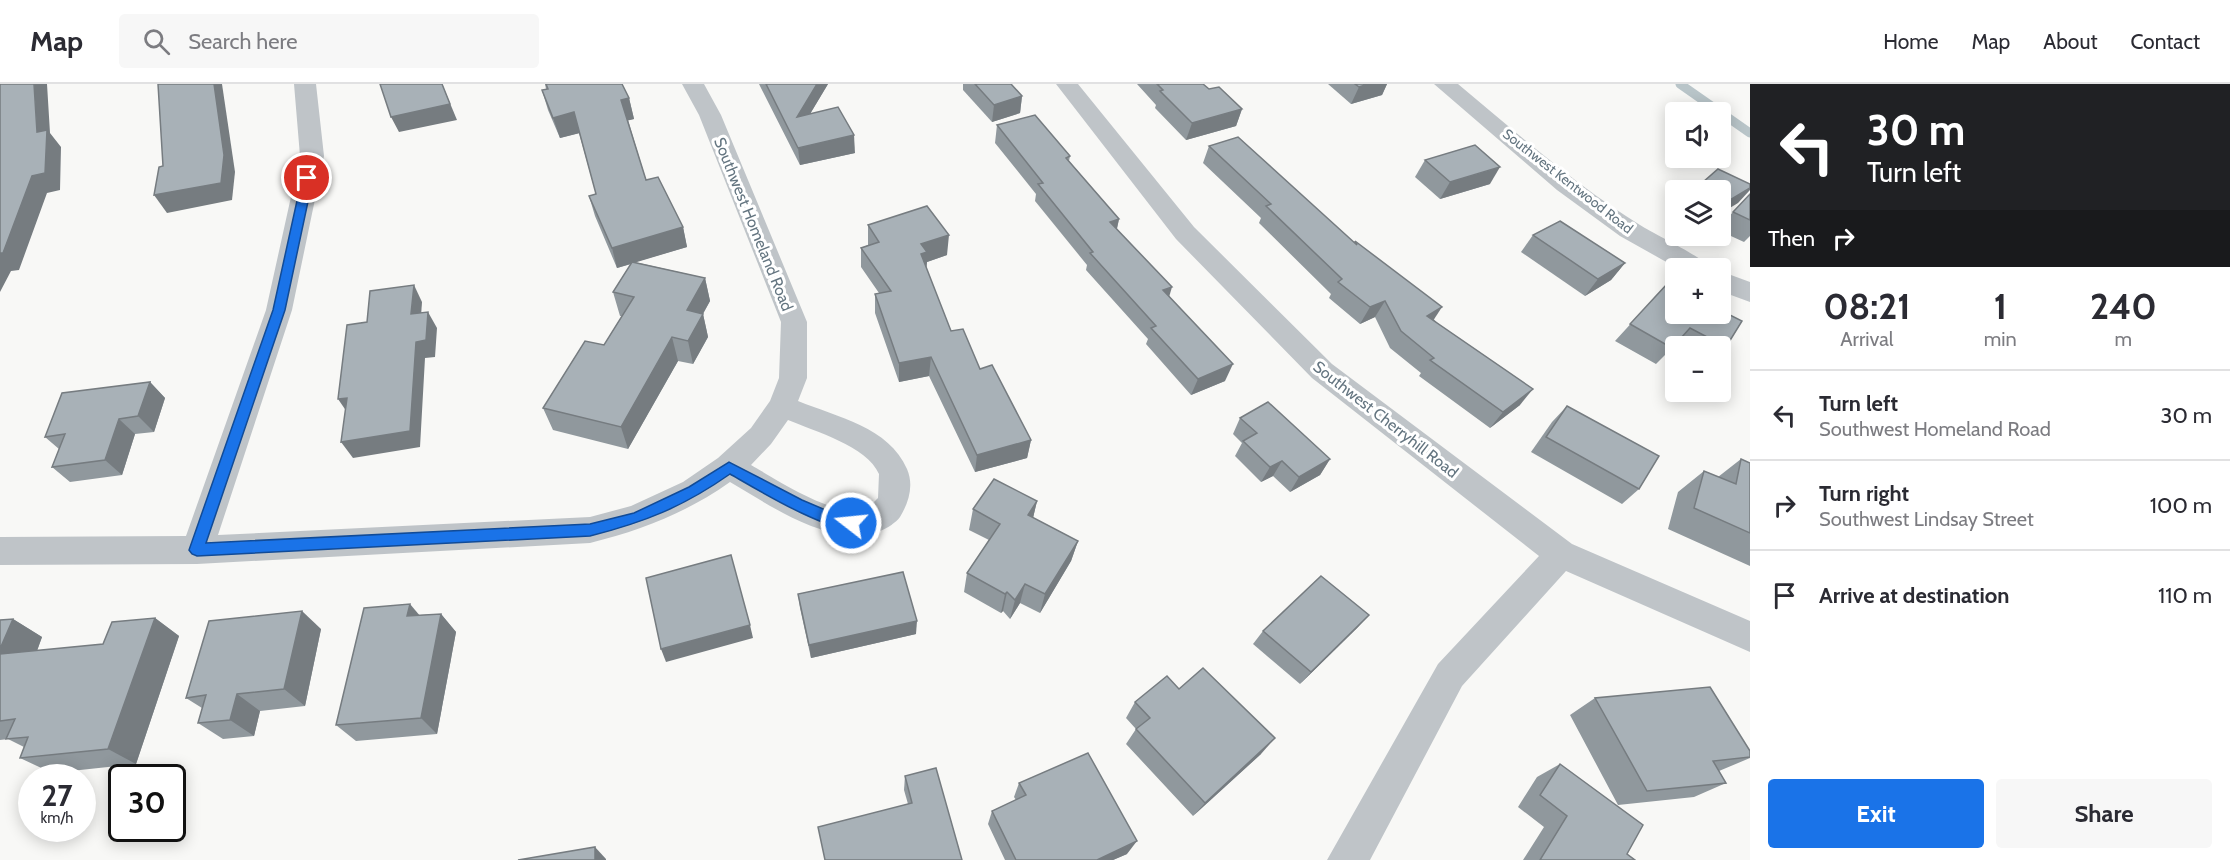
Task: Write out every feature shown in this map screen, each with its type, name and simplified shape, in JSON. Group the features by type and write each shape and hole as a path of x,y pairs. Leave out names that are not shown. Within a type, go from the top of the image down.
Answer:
{"street":[{"path":"197,550 279,310 312,156 305,84"},
{"name":"Southwest Homeland Road","path":"0,551 197,550 590,530 637,518 694,491 729,467 761,436 782,406 793,378 794,322 710,115 693,84"},
{"name":"Southwest Cherryhill Road","path":"1067,84 1185,233 1322,371 1561,554 1750,637"},
{"name":"Southwest Kentwood Road","path":"1445,84 1609,217 1674,258"},
{"path":"1731,284 1750,293"},
{"path":"729,467 797,504 833,520 851,523 870,521 885,511 893,501 897,486 894,473 879,453 854,437 782,406"},
{"path":"1346,860 1358,845 1450,675 1561,554"}],"building":[{"path":"0,84 34,84 37,132 47,130 45,173 32,176 3,253 0,253"},
{"path":"158,84 214,84 224,155 221,183 154,195 159,167 163,166"},
{"path":"380,84 442,84 450,104 391,117"},
{"path":"546,84 622,84 629,98 621,100 646,180 658,177 683,227 612,248 589,196 596,194 574,112 553,118 542,90 548,89"},
{"path":"766,84 817,84 797,117 838,107 854,135 798,148"},
{"path":"975,84 1011,84 1022,96 994,105"},
{"path":"1157,84 1203,84 1209,89 1219,87 1242,109 1192,123 1160,91 1163,90"},
{"path":"1035,115 1070,156 1066,158 1119,219 1110,222 1172,287 1163,290 1233,364 1198,379 1151,328 1156,326 1090,253 1093,252 1038,184 1043,183 997,125"},
{"path":"1238,137 1357,245 1355,241 1442,307 1427,316 1533,389 1503,412 1430,360 1434,358 1401,331 1385,301 1370,307 1338,282 1342,279 1266,206 1271,204 1209,146"},
{"path":"1475,145 1500,167 1450,182 1425,160"},
{"path":"1718,169 1750,184 1750,188 1731,199 1731,180 1705,180"},
{"path":"1750,194 1750,220 1733,212"},
{"path":"927,206 949,235 921,244 927,252 921,254 951,331 963,329 980,369 992,365 1031,440 977,455 931,357 899,363 875,294 891,291 861,248 879,242 868,225"},
{"path":"1560,221 1625,263 1598,279 1533,235"},
{"path":"632,262 705,278 687,310 703,314 688,341 672,337 621,427 543,408 585,341 604,345 634,297 613,292"},
{"path":"414,285 411,314 428,312 426,340 416,342 410,431 341,442 347,398 338,399 347,325 367,322 370,291"},
{"path":"1665,286 1665,324 1731,324 1731,316 1742,321 1731,339 1731,336 1705,336 1690,328 1683,336 1665,336 1665,344 1630,324"},
{"path":"150,382 138,416 119,419 105,460 52,467 65,434 45,437 62,393"},
{"path":"1268,402 1330,459 1299,477 1282,461 1270,467 1243,441 1257,433 1240,418"},
{"path":"1567,406 1659,456 1639,489 1546,437"},
{"path":"1741,459 1750,463 1750,533 1694,508 1704,471 1736,484"},
{"path":"994,479 1037,501 1028,515 1078,541 1045,594 1025,584 1015,600 1007,592 1005,594 967,573 1000,524 973,509"},
{"path":"731,555 750,625 661,649 646,578"},
{"path":"903,572 917,621 809,645 798,594"},
{"path":"1321,576 1369,615 1311,672 1263,631"},
{"path":"410,604 407,616 441,614 421,718 336,725 364,608"},
{"path":"302,611 284,689 237,694 230,720 198,723 206,695 186,698 209,621"},
{"path":"155,618 108,749 20,758 28,737 6,739 15,719 0,721 0,654 103,644 112,622"},
{"path":"13,619 0,649 0,620"},
{"path":"1203,668 1275,738 1205,803 1136,729 1150,718 1135,702 1167,676 1179,689"},
{"path":"1710,687 1750,751 1750,757 1713,761 1726,783 1647,791 1595,698"},
{"path":"1088,753 1137,841 1097,860 1016,860 992,811 1026,795 1019,783"},
{"path":"1560,764 1643,825 1627,854 1635,860 1540,860 1567,816 1540,795"},
{"path":"936,768 962,860 825,860 818,827 912,803 905,776"},
{"path":"595,847 595,860 518,860"}],"waterway":[{"path":"1680,84 1750,133"}],"route":[{"path":"307,178 279,310 197,550 590,530 637,518 694,491 729,467 797,504 833,520 851,523"}]}
